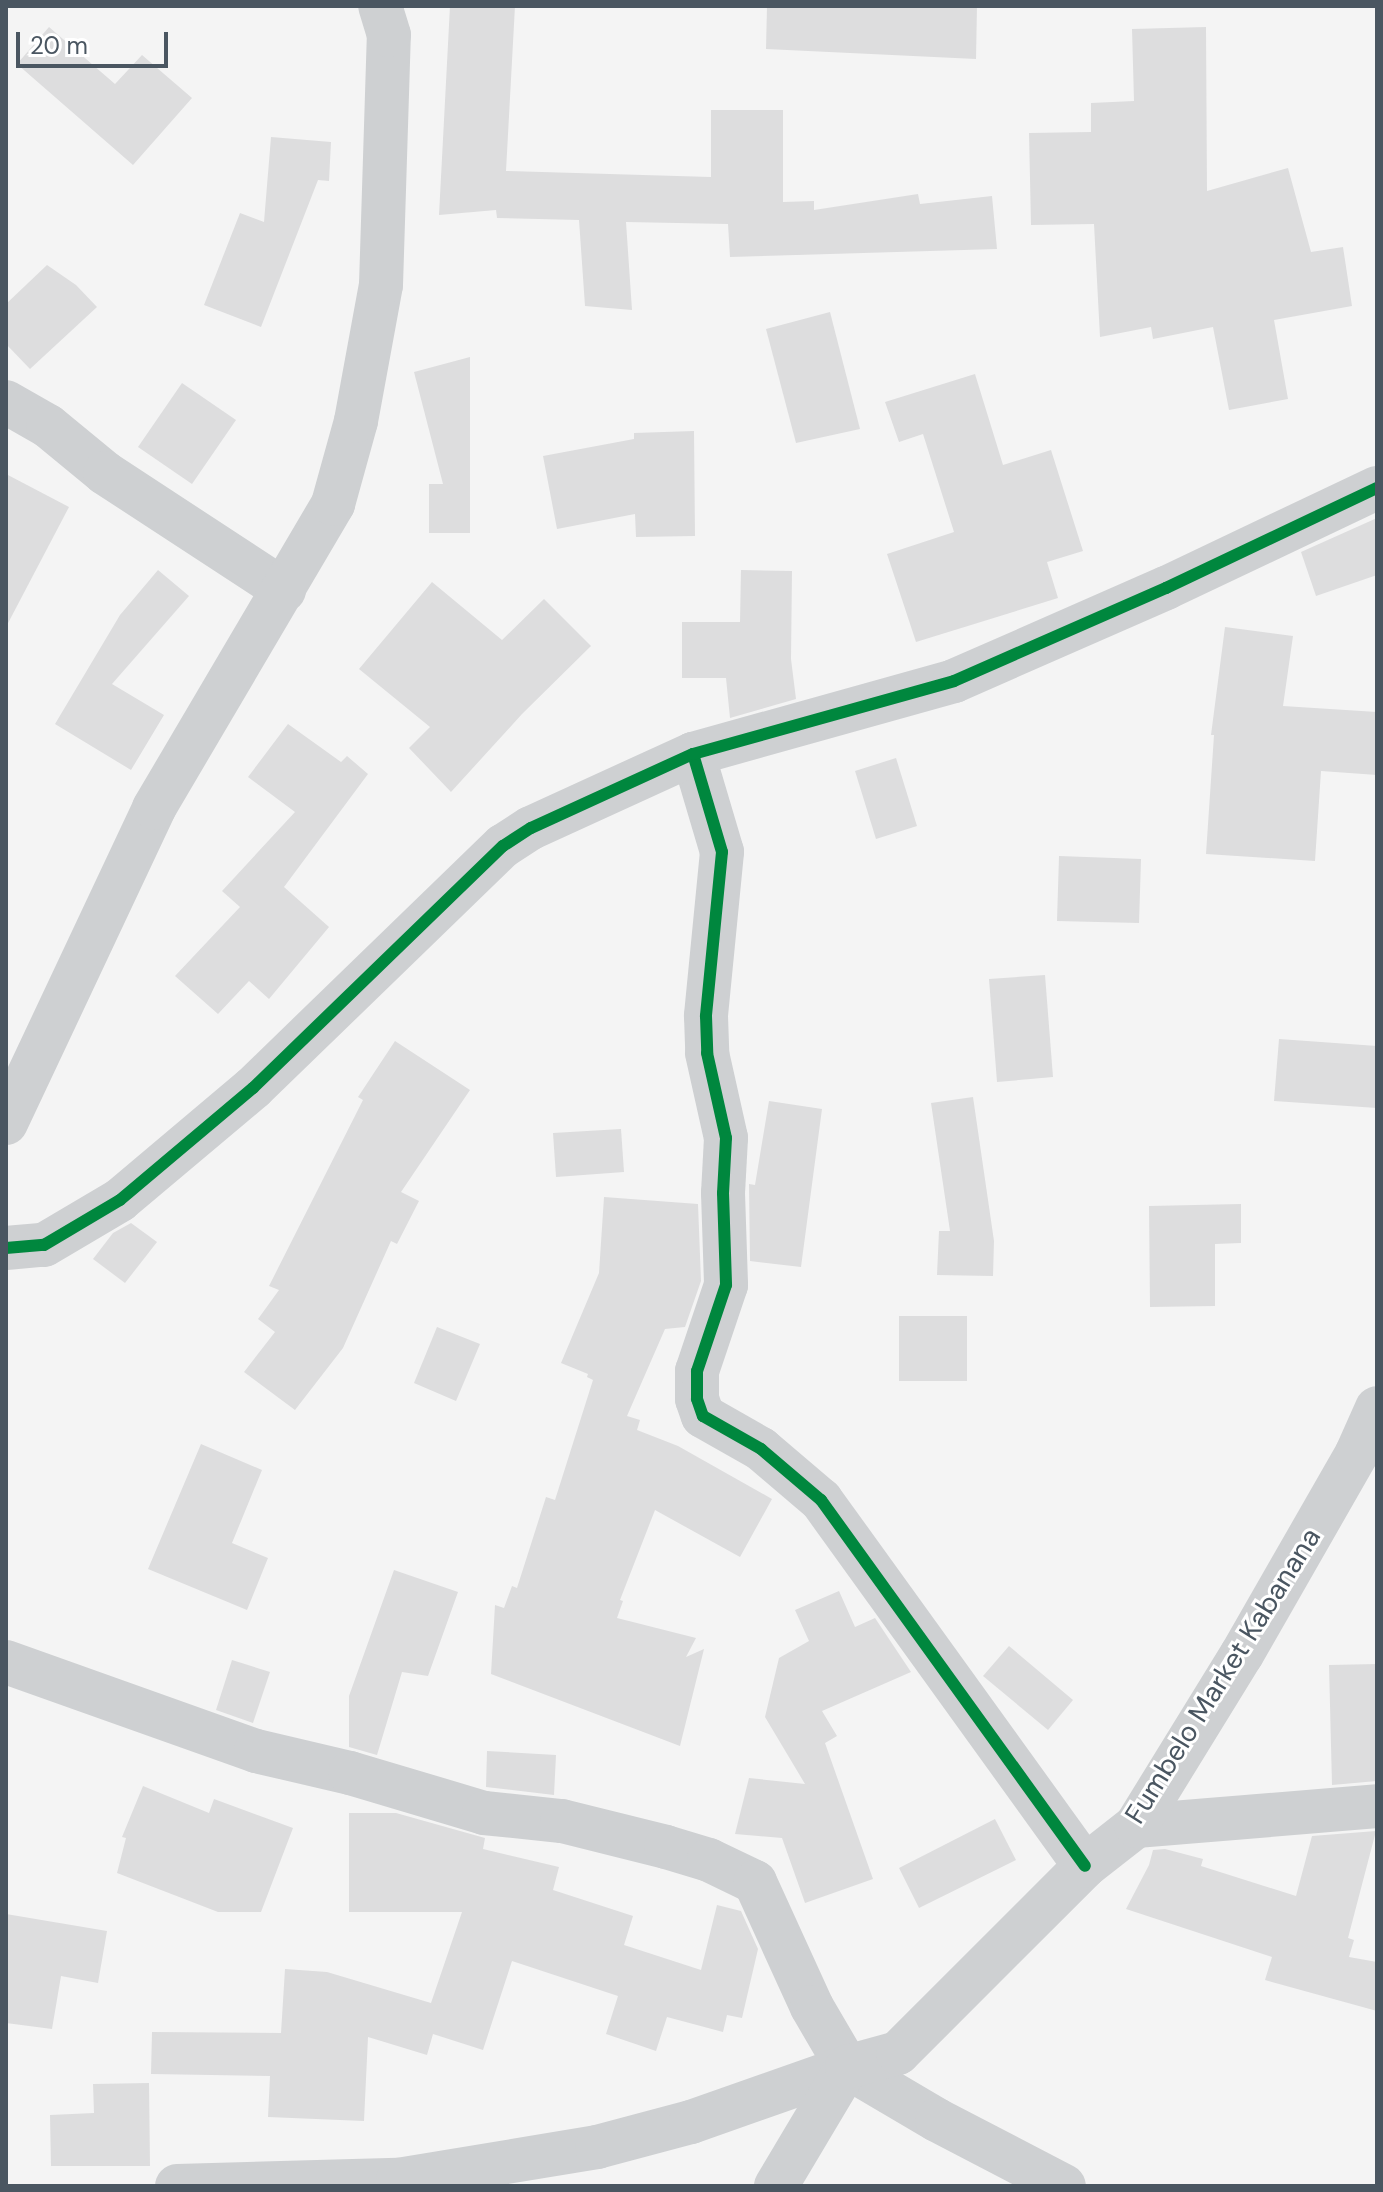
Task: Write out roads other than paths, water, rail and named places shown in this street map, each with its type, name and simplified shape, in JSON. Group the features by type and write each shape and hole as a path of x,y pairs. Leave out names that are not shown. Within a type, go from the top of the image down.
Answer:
{"street":[{"path":"6,1123 154,808 333,504 356,421 381,285 389,35 380,6"},
{"path":"6,402 48,426 105,473 284,590"},
{"path":"6,1248 44,1245 120,1200 253,1088 503,846 531,828 693,754 954,681 1166,588 1377,488"},
{"path":"693,754 722,852 706,1016 707,1053 726,1138 723,1193 726,1285 697,1371 697,1399 703,1416 761,1449 821,1500 1085,1866"},
{"name":"Fumbelo Market Kabanana","path":"177,2186 398,2180 597,2147 691,2122 847,2067 898,2053 1085,1866 1136,1826 1249,1641 1357,1453 1377,1408"},
{"path":"6,1662 256,1751 350,1773 484,1813 562,1821 666,1847 709,1860 755,1882 812,2007 847,2067 937,2120 1064,2186"},
{"path":"1136,1826 1377,1806"},
{"path":"776,2186 847,2067"}]}
